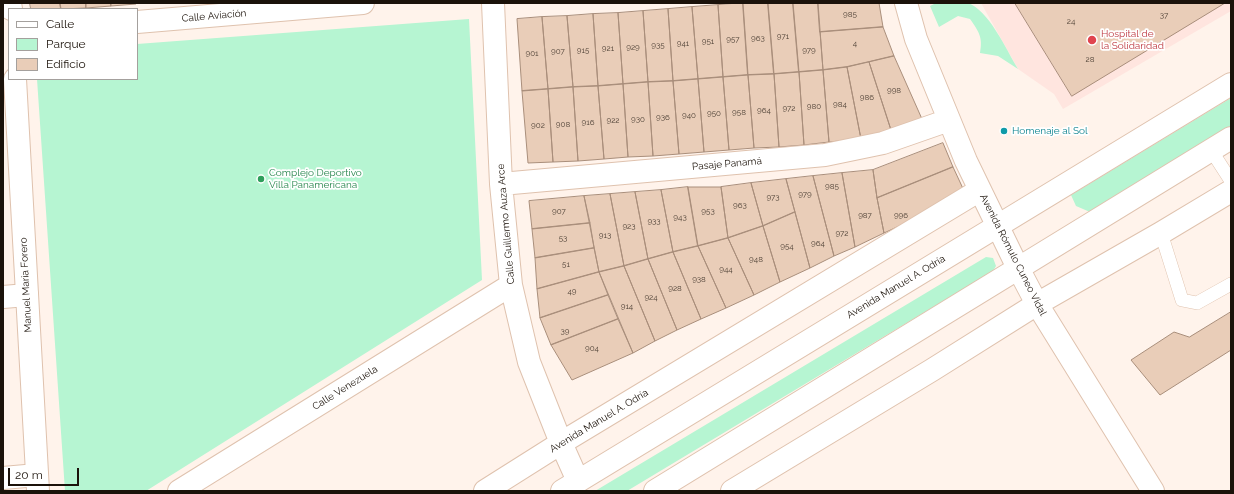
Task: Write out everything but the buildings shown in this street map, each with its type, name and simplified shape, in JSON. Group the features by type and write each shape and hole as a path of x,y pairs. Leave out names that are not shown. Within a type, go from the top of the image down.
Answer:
{"main road":[{"name":"Calle Aviación","path":"138,22 363,3"},
{"name":"Calle Guillermo Auza Arce","path":"494,3 501,184 506,247 511,285 529,362 561,443 570,486"},
{"name":"Avenida Rómulo Cuneo Vidal","path":"906,3 916,39 949,120 966,160 1018,268 1037,304 1153,491"},
{"name":"Manuel Maria Forero","path":"15,80 37,483"},
{"name":"Avenida Manuel A. Odría","path":"570,486 1231,84"},
{"name":"Pasaje Panamá","path":"501,184 825,155 883,143 949,120"},
{"path":"655,491 1231,138"},
{"name":"Avenida Manuel A. Odría","path":"485,491 561,443 980,190"},
{"path":"732,491 932,370 1037,304 1231,191"},
{"name":"Calle Venezuela","path":"179,491 511,285"},
{"path":"3,297 27,295"},
{"path":"3,478 37,483"}],"lane":[{"path":"1212,150 1231,181"},
{"path":"1161,233 1182,300 1197,303 1231,284"}],"shaded area":[{"name":"Hospital de la Solidaridad","path":"981,3 1231,3 1231,11 1063,109 1054,94 1018,69"}],"green space":[{"path":"964,2 975,7 989,21 996,31 1018,69 998,56 980,53 980,35 970,19 958,16 939,27 930,6 936,3"},
{"name":"Complejo Deportivo Villa Panamericana","path":"469,19 482,280 146,491 65,491 37,80 138,80 138,44"},
{"path":"1231,98 1231,127 1090,212 1076,206 1071,195"},
{"path":"986,257 993,258 996,266 993,271 627,491 595,491"}],"place":[{"name":"Hospital de la Solidaridad","path":"1092,40"},
{"name":"Homenaje al Sol","path":"1004,131"},
{"name":"Complejo Deportivo Villa Panamericana","path":"261,179"}]}
